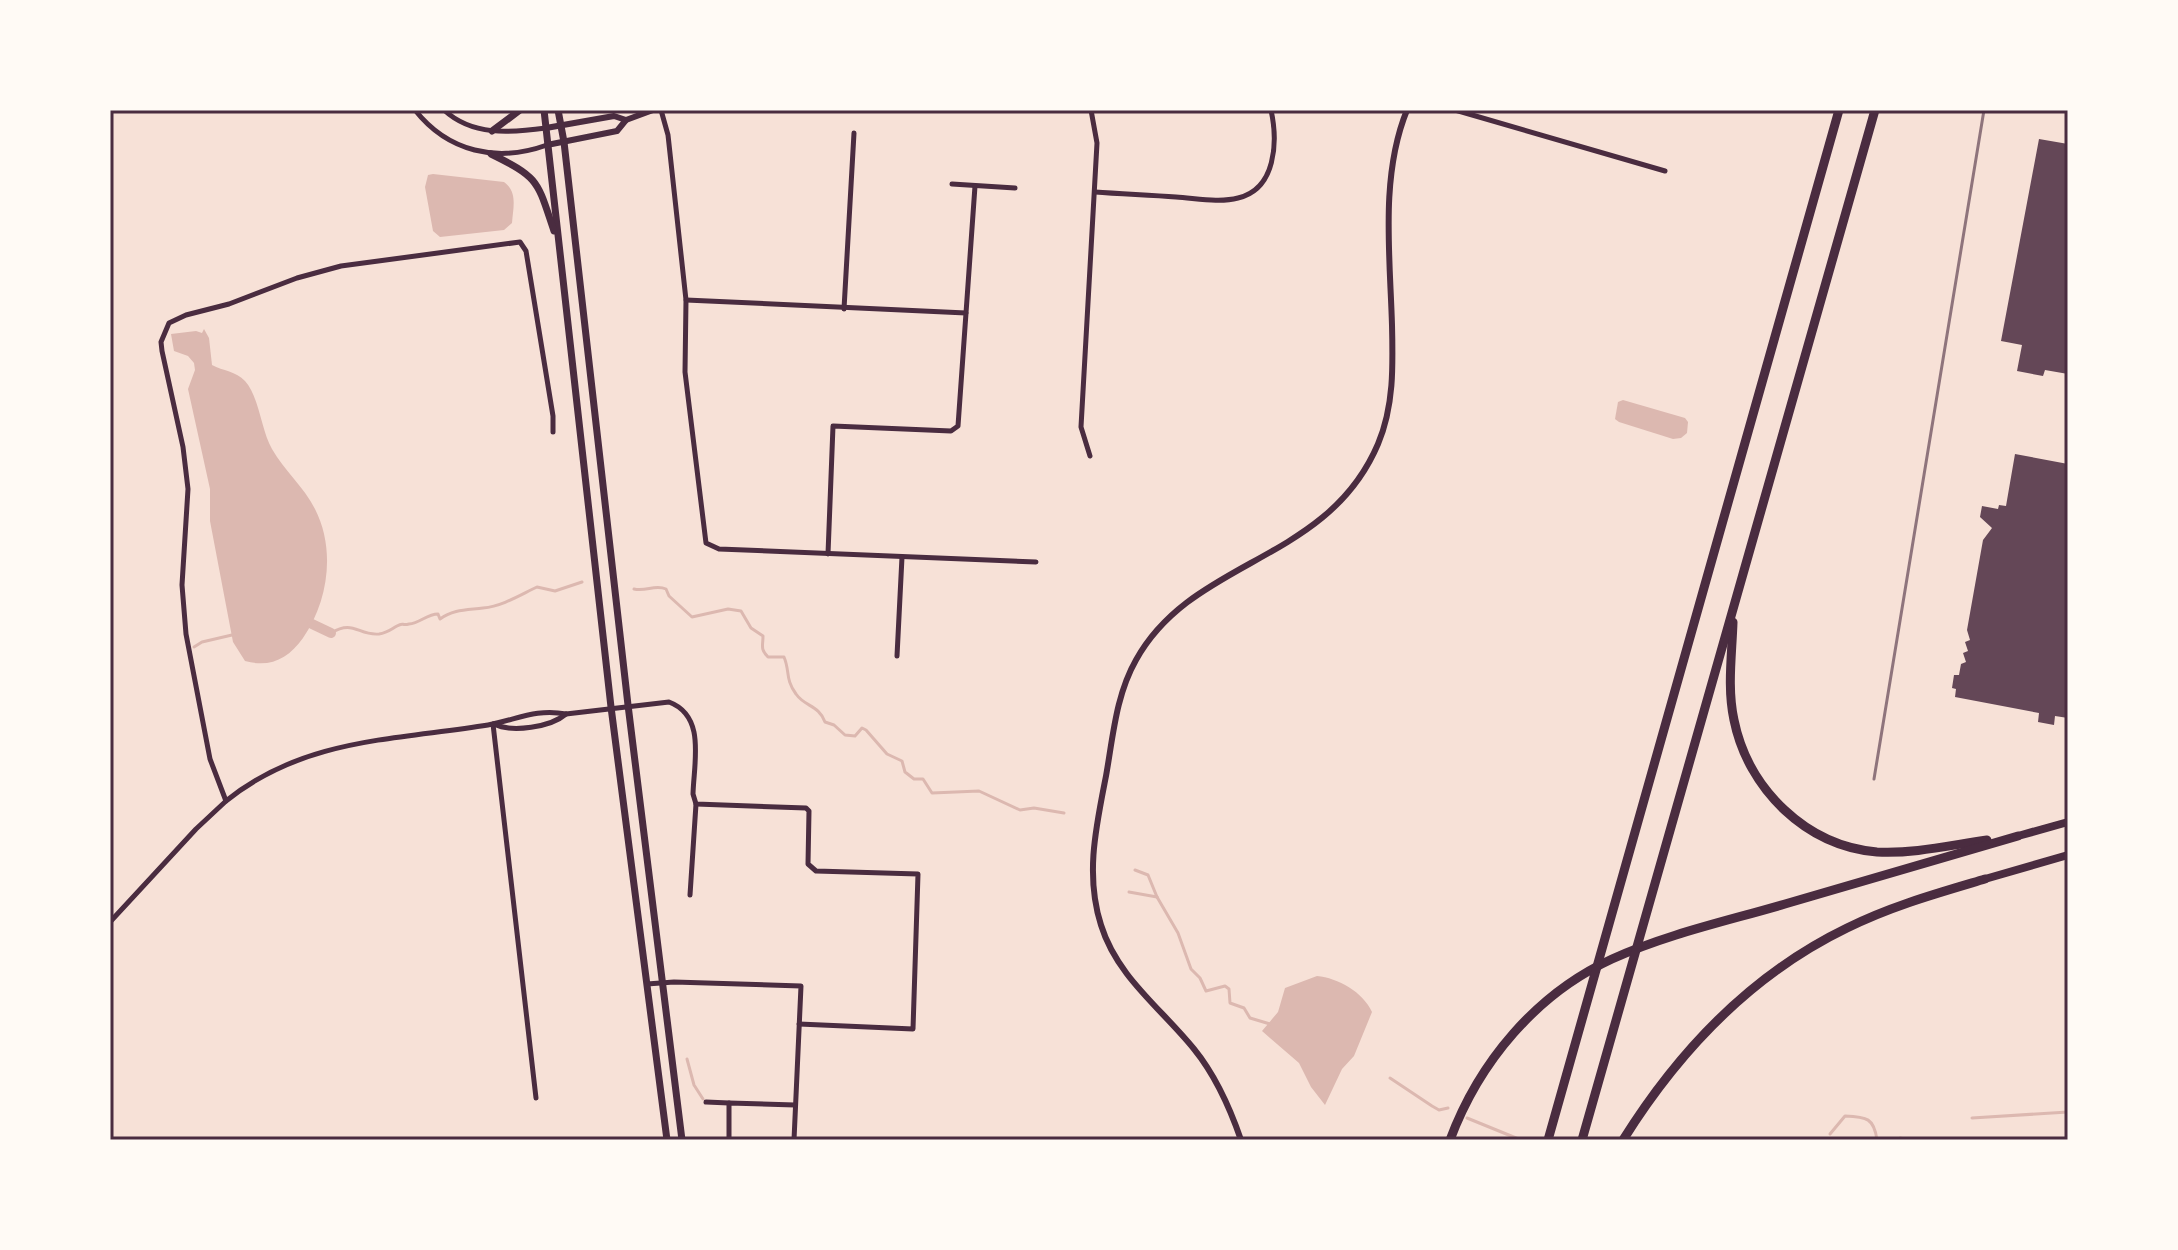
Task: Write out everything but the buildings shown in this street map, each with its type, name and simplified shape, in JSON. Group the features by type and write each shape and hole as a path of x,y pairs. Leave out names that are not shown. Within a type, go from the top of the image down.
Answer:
{"highway":[{"path":"1548,1140 1839,110"},
{"path":"1582,1140 1875,110"},
{"path":"1734,605 1733,719 1739,739 1765,789 1792,817 1824,837 1875,851 1921,849 2018,836"},
{"path":"1450,1140 1476,1084 1502,1046 1551,998 1587,972 1630,952 1680,935 2018,836"},
{"path":"1623,1140 1684,1055 1723,1015 1772,974 1819,943 1871,917 1985,879"}],"main road":[{"path":"492,131 520,110"},
{"path":"544,110 611,707 667,1140"},
{"path":"558,110 682,1140"},
{"path":"491,154 519,168 535,181 559,243"},
{"path":"2018,836 2068,822"},
{"path":"1985,879 2068,855"}],"street":[{"path":"415,110 450,142 467,150 491,154 531,151 617,131 626,120 653,110"},
{"path":"444,110 462,124 492,131 519,132 614,116 626,120"},
{"path":"661,110 668,135 686,300 685,372 706,543 714,549 1036,562"},
{"path":"1090,456 1081,427 1097,143 1091,110"},
{"path":"1095,192 1213,199 1237,199 1251,193 1264,182 1271,167 1274,125 1271,110"},
{"path":"1241,1140 1224,1097 1200,1056 1129,977 1106,939 1093,884 1095,833 1121,697 1144,647 1183,604 1293,540 1329,514 1359,478 1378,444 1389,410 1393,375 1390,196 1396,144 1407,110"},
{"path":"1455,110 1665,171"},
{"path":"844,309 854,133"},
{"path":"952,184 1015,188"},
{"path":"828,554 833,426 956,429 960,421 975,186"},
{"path":"226,801 210,759 186,634 182,585 188,489 183,447 162,351 169,323 318,271 520,242 524,245 528,265 553,432"},
{"path":"686,300 966,313"},
{"path":"897,656 902,557"},
{"path":"110,922 226,801 262,776 330,748 493,724 528,714 566,714 669,702 682,707 689,716 695,738 693,794 696,804 690,895"},
{"path":"493,724 503,728 530,727 556,723 566,714"},
{"path":"493,724 536,1098"},
{"path":"696,804 806,808 809,811 808,864 816,871 918,874 913,1029 799,1024"},
{"path":"647,984 801,986 794,1140 803,1140"},
{"path":"706,1102 795,1105"},
{"path":"729,1103 729,1140"}],"shaded area":[{"path":"428,175 504,182 513,195 512,223 504,230 440,237 433,231 425,187"},
{"path":"204,329 209,338 212,365 238,375 250,387 272,449 315,509 326,541 326,575 312,624 291,651 270,662 245,661 233,642 210,521 210,489 188,389 195,370 194,363 188,356 174,351 171,334 202,333"},
{"path":"1623,400 1685,418 1688,422 1687,433 1673,439 1619,422 1615,419 1618,402"},
{"path":"1317,976 1349,987 1363,998 1372,1012 1354,1056 1342,1069 1325,1105 1311,1087 1299,1063 1262,1031 1278,1012 1285,988"}],"waterway":[{"path":"331,633 351,628 382,634 401,624 413,623 434,614 438,614 440,619 455,612 497,605 537,587 555,591 582,582"},
{"path":"634,589 666,589 669,596 692,617 728,609 741,611 751,628 763,636 763,649 768,657 784,657 793,689 819,712 825,722 845,735 855,736 862,728 866,730 887,754 902,761 905,772 914,779 923,779 932,793 979,791 1020,810 1034,808 1064,813"},
{"path":"312,624 331,633"},
{"path":"194,647 232,635"},
{"path":"1135,870 1148,875 1178,933 1191,969 1206,991 1225,986 1229,989 1230,1003 1244,1008 1250,1018 1270,1024"},
{"path":"1129,892 1157,897"},
{"path":"687,1059 694,1085 703,1099"},
{"path":"1390,1078 1439,1110 1448,1108"},
{"path":"1972,1118 2068,1112"},
{"path":"1830,1134 1845,1116 1859,1117 1871,1123 1877,1140"},
{"path":"1467,1118 1521,1140"},
{"path":"1898,1140 1909,1140"},
{"path":"1945,1140 1954,1140"}],"railway":[{"path":"1874,779 1984,110"}]}
